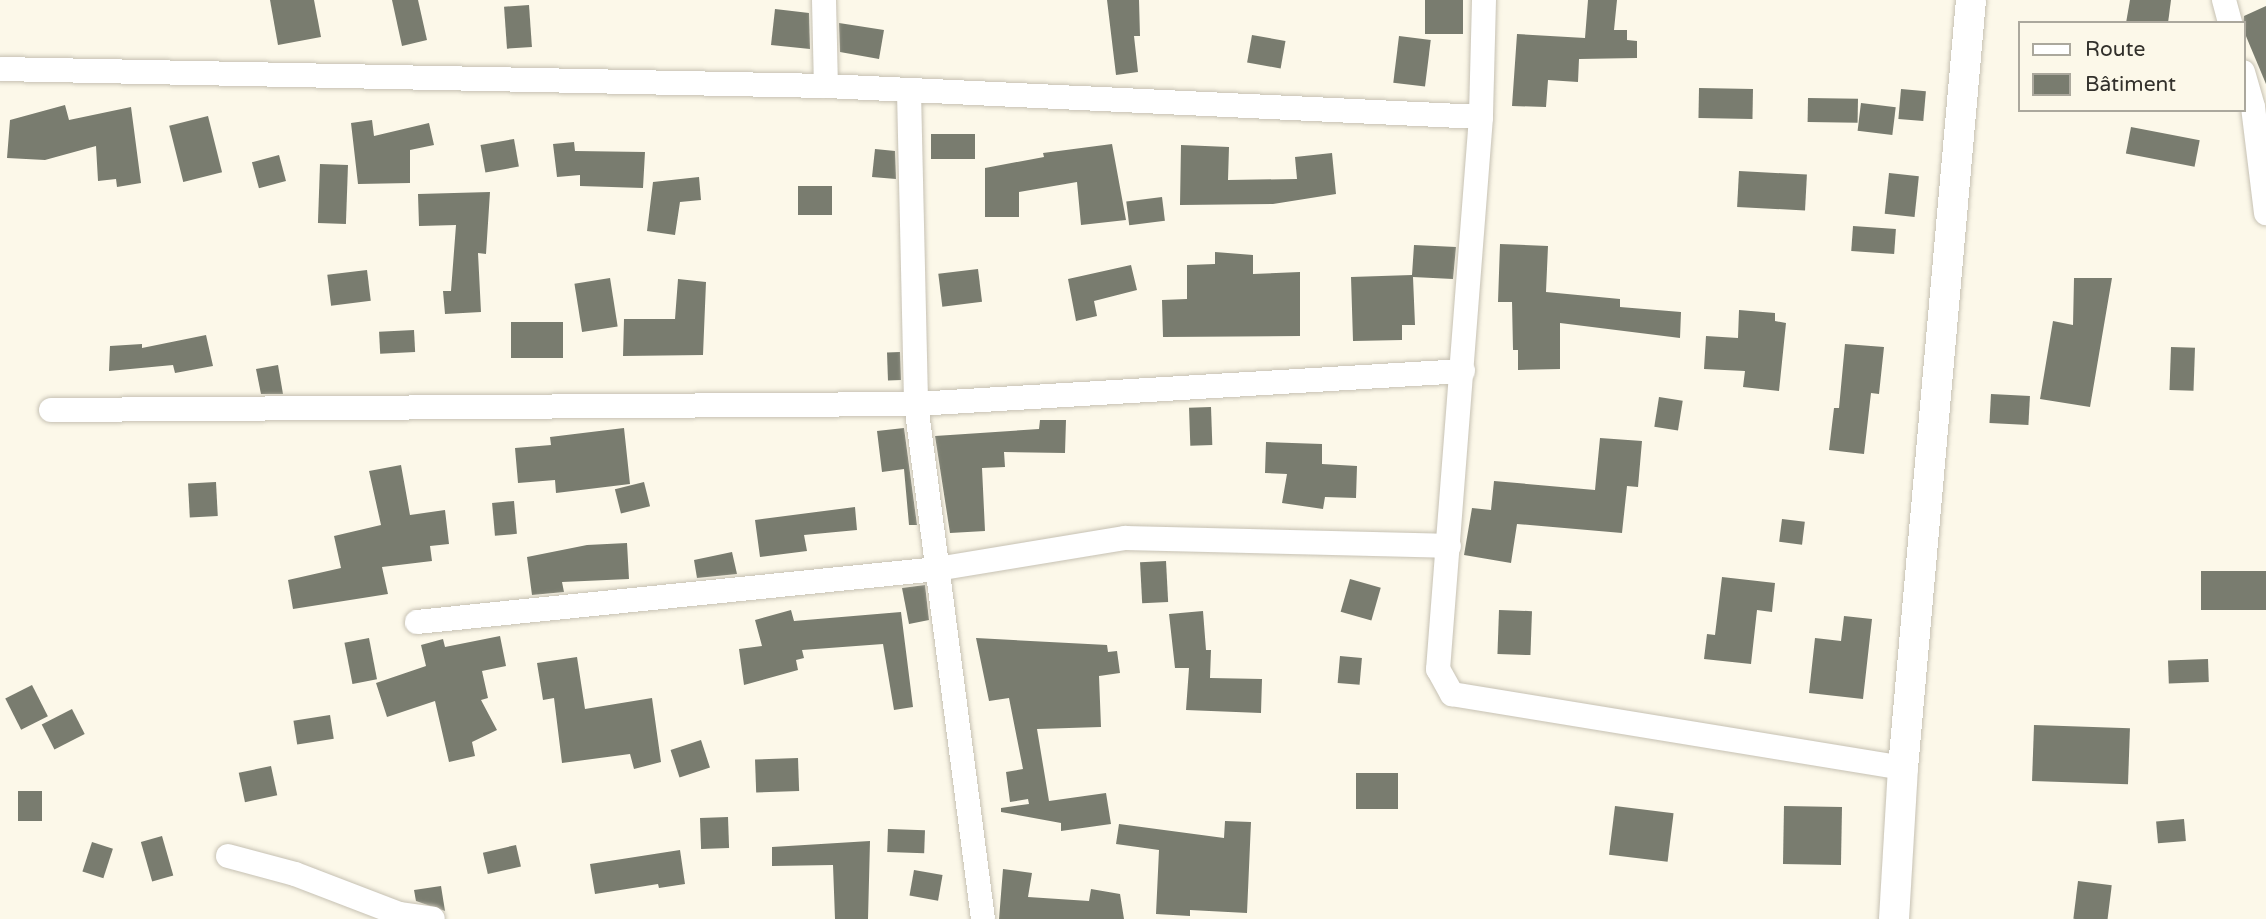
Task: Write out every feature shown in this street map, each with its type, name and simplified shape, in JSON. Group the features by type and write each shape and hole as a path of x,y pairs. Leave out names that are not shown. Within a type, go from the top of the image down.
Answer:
{"street":[{"path":"824,0 826,86"},
{"path":"1484,0 1481,117 1438,669 1452,694 1903,768"},
{"path":"1894,919 1903,768 1971,0"},
{"path":"2224,0 2229,21"},
{"path":"0,69 826,86 1481,117"},
{"path":"2245,79 2253,107 2266,213"},
{"path":"909,92 916,404 983,919"},
{"path":"51,410 916,404 1463,371"},
{"path":"417,622 937,569 1125,538 1449,546"},
{"path":"228,856 295,874 399,914 433,919"}],"building":[{"path":"270,0 314,0 321,37 278,45"},
{"path":"392,0 418,0 427,40 402,46"},
{"path":"1107,0 1139,0 1140,36 1134,36 1138,72 1116,75"},
{"path":"1425,0 1463,0 1463,34 1425,34"},
{"path":"1588,0 1617,0 1614,30 1627,30 1627,40 1637,41 1637,58 1579,59 1578,82 1548,80 1546,107 1512,106 1517,34 1585,38"},
{"path":"2130,0 2171,0 2168,21 2126,21"},
{"path":"529,5 532,47 507,49 504,7"},
{"path":"2266,6 2266,84 2245,34 2244,16"},
{"path":"775,9 809,13 810,49 771,45"},
{"path":"839,23 884,30 879,59 840,52"},
{"path":"1252,35 1285,41 1281,68 1247,63"},
{"path":"1399,36 1431,40 1425,87 1393,83"},
{"path":"1699,88 1753,89 1752,119 1698,118"},
{"path":"1901,89 1926,91 1923,121 1898,119"},
{"path":"1808,98 1858,99 1858,123 1808,122"},
{"path":"1861,103 1896,107 1892,135 1858,131"},
{"path":"65,105 69,120 131,107 141,183 117,187 116,179 98,181 96,146 45,160 7,158 10,120"},
{"path":"208,116 222,172 183,182 169,126"},
{"path":"372,120 374,136 429,123 434,145 410,150 410,183 358,184 351,123"},
{"path":"2131,127 2200,140 2195,167 2126,154"},
{"path":"931,134 975,134 975,159 931,159"},
{"path":"514,139 519,167 485,172 481,145"},
{"path":"574,142 575,151 645,152 643,188 580,186 580,175 557,177 553,144"},
{"path":"1112,144 1126,220 1081,225 1077,182 1019,192 1019,217 985,217 985,168 1044,157 1043,153"},
{"path":"1181,145 1229,147 1228,180 1297,179 1295,157 1332,153 1336,194 1273,204 1180,205"},
{"path":"875,149 895,151 896,179 872,177"},
{"path":"279,155 286,181 259,188 252,162"},
{"path":"320,164 348,165 346,224 318,223"},
{"path":"1739,171 1807,175 1805,211 1737,207"},
{"path":"1889,173 1919,176 1915,217 1885,214"},
{"path":"699,177 701,200 680,202 675,235 647,231 653,182"},
{"path":"798,186 832,186 832,215 798,215"},
{"path":"490,192 486,254 478,253 481,312 445,314 443,291 451,291 456,225 419,226 418,194"},
{"path":"1162,197 1165,221 1129,225 1126,201"},
{"path":"1853,226 1896,229 1894,254 1851,251"},
{"path":"1500,244 1548,246 1546,292 1620,299 1620,307 1681,312 1680,338 1560,323 1560,369 1518,370 1518,350 1513,350 1512,302 1498,302"},
{"path":"1414,245 1456,247 1453,279 1413,277 1415,325 1402,325 1402,340 1353,341 1351,277 1412,275"},
{"path":"1215,252 1253,255 1253,274 1300,272 1300,336 1163,337 1162,300 1187,299 1187,265 1215,264"},
{"path":"1131,265 1137,290 1094,301 1097,316 1076,321 1068,279"},
{"path":"978,269 982,302 942,307 938,274"},
{"path":"367,270 371,301 331,306 327,275"},
{"path":"610,278 618,326 582,332 574,284"},
{"path":"2074,278 2112,278 2090,407 2040,399 2053,321 2073,325"},
{"path":"678,279 706,282 703,355 623,356 624,319 675,319"},
{"path":"1739,310 1775,313 1775,321 1786,323 1779,391 1743,387 1745,371 1704,369 1706,336 1738,338"},
{"path":"511,322 563,322 563,358 511,358"},
{"path":"414,330 415,352 380,354 379,332"},
{"path":"206,335 213,366 175,373 173,365 109,371 110,346 142,344 142,348"},
{"path":"1845,344 1884,347 1879,394 1871,393 1864,454 1829,450 1834,408 1839,408"},
{"path":"2171,347 2195,348 2193,391 2169,390"},
{"path":"887,352 900,352 901,380 888,380"},
{"path":"278,365 283,394 261,394 256,369"},
{"path":"1991,394 2030,396 2028,425 1989,423"},
{"path":"1659,397 1683,401 1678,430 1654,427"},
{"path":"1211,407 1212,445 1190,446 1189,408"},
{"path":"1040,420 1066,420 1065,453 1004,452 1005,467 982,468 985,531 950,533 935,436 1039,429"},
{"path":"624,428 630,484 556,493 555,480 518,483 515,448 551,445 550,437"},
{"path":"904,428 917,525 909,525 904,469 882,472 877,431"},
{"path":"1600,438 1642,441 1638,487 1627,486 1622,533 1517,524 1511,563 1464,555 1472,508 1491,510 1494,481 1595,490"},
{"path":"1266,442 1322,444 1322,464 1357,466 1356,498 1325,497 1323,509 1282,503 1287,474 1265,473"},
{"path":"401,465 410,515 445,510 449,544 430,546 432,561 382,567 388,594 293,609 288,580 341,568 334,536 381,525 369,471"},
{"path":"216,482 218,516 190,517 188,483"},
{"path":"644,482 650,506 621,514 615,489"},
{"path":"514,501 517,534 495,536 492,503"},
{"path":"855,507 857,530 804,535 807,551 760,557 755,520"},
{"path":"1782,519 1805,522 1802,545 1779,542"},
{"path":"627,543 629,579 562,582 564,592 532,595 527,557 587,545"},
{"path":"732,552 737,574 697,578 694,560"},
{"path":"1166,561 1168,602 1142,603 1140,562"},
{"path":"2201,571 2266,571 2266,610 2201,610"},
{"path":"1722,577 1775,583 1772,612 1757,610 1751,664 1704,659 1707,634 1715,635"},
{"path":"1350,579 1381,588 1371,621 1341,612"},
{"path":"925,585 929,620 909,624 902,588"},
{"path":"791,610 794,621 901,612 913,707 894,710 883,644 802,650 804,658 796,660 798,670 744,685 739,649 762,646 755,620"},
{"path":"1499,610 1532,611 1530,655 1497,654"},
{"path":"1203,611 1206,650 1211,650 1210,678 1262,679 1261,713 1186,710 1189,668 1175,668 1169,614"},
{"path":"1844,616 1872,619 1863,699 1809,693 1815,638 1841,641"},
{"path":"500,636 506,666 482,671 488,698 481,700 497,730 472,742 475,756 449,762 435,701 387,717 376,683 426,666 421,645 443,639 445,647"},
{"path":"369,638 377,679 352,684 344,643"},
{"path":"976,638 1107,645 1108,652 1117,651 1120,673 1099,676 1101,727 1037,729 1049,801 1106,793 1111,824 1061,831 1061,823 1001,812 1001,808 1029,804 1028,799 1010,802 1006,772 1023,769 1009,698 989,701"},
{"path":"1340,656 1362,658 1360,685 1338,683"},
{"path":"577,657 585,709 652,698 661,762 634,769 630,754 562,763 554,698 543,700 537,663"},
{"path":"2208,659 2209,682 2169,683 2168,660"},
{"path":"32,685 48,716 21,730 5,699"},
{"path":"72,709 85,734 54,749 42,724"},
{"path":"330,715 334,739 297,744 293,721"},
{"path":"2034,725 2130,728 2128,784 2032,781"},
{"path":"701,740 710,768 680,777 671,750"},
{"path":"798,758 799,791 756,792 755,760"},
{"path":"271,766 277,795 245,802 239,773"},
{"path":"1356,773 1398,773 1398,809 1356,809"},
{"path":"18,791 42,791 42,821 18,821"},
{"path":"1615,806 1674,813 1668,862 1609,855"},
{"path":"1784,806 1842,807 1841,865 1783,864"},
{"path":"728,817 729,848 701,849 700,818"},
{"path":"2184,819 2186,841 2158,843 2156,821"},
{"path":"1225,821 1251,822 1247,913 1190,910 1190,916 1156,914 1159,850 1116,844 1119,824 1224,838"},
{"path":"888,829 925,830 924,853 887,852"},
{"path":"162,836 173,875 152,881 141,842"},
{"path":"870,841 868,919 835,919 833,865 772,866 772,847"},
{"path":"92,842 113,849 103,878 82,871"},
{"path":"516,845 521,866 488,874 483,853"},
{"path":"680,850 685,884 659,888 658,884 595,894 590,864"},
{"path":"1003,869 1032,873 1028,897 1089,901 1091,889 1120,894 1124,919 999,919"},
{"path":"914,870 943,875 938,901 909,896"},
{"path":"2078,881 2112,885 2108,919 2073,919"},
{"path":"441,886 445,911 416,901 414,890"}]}
